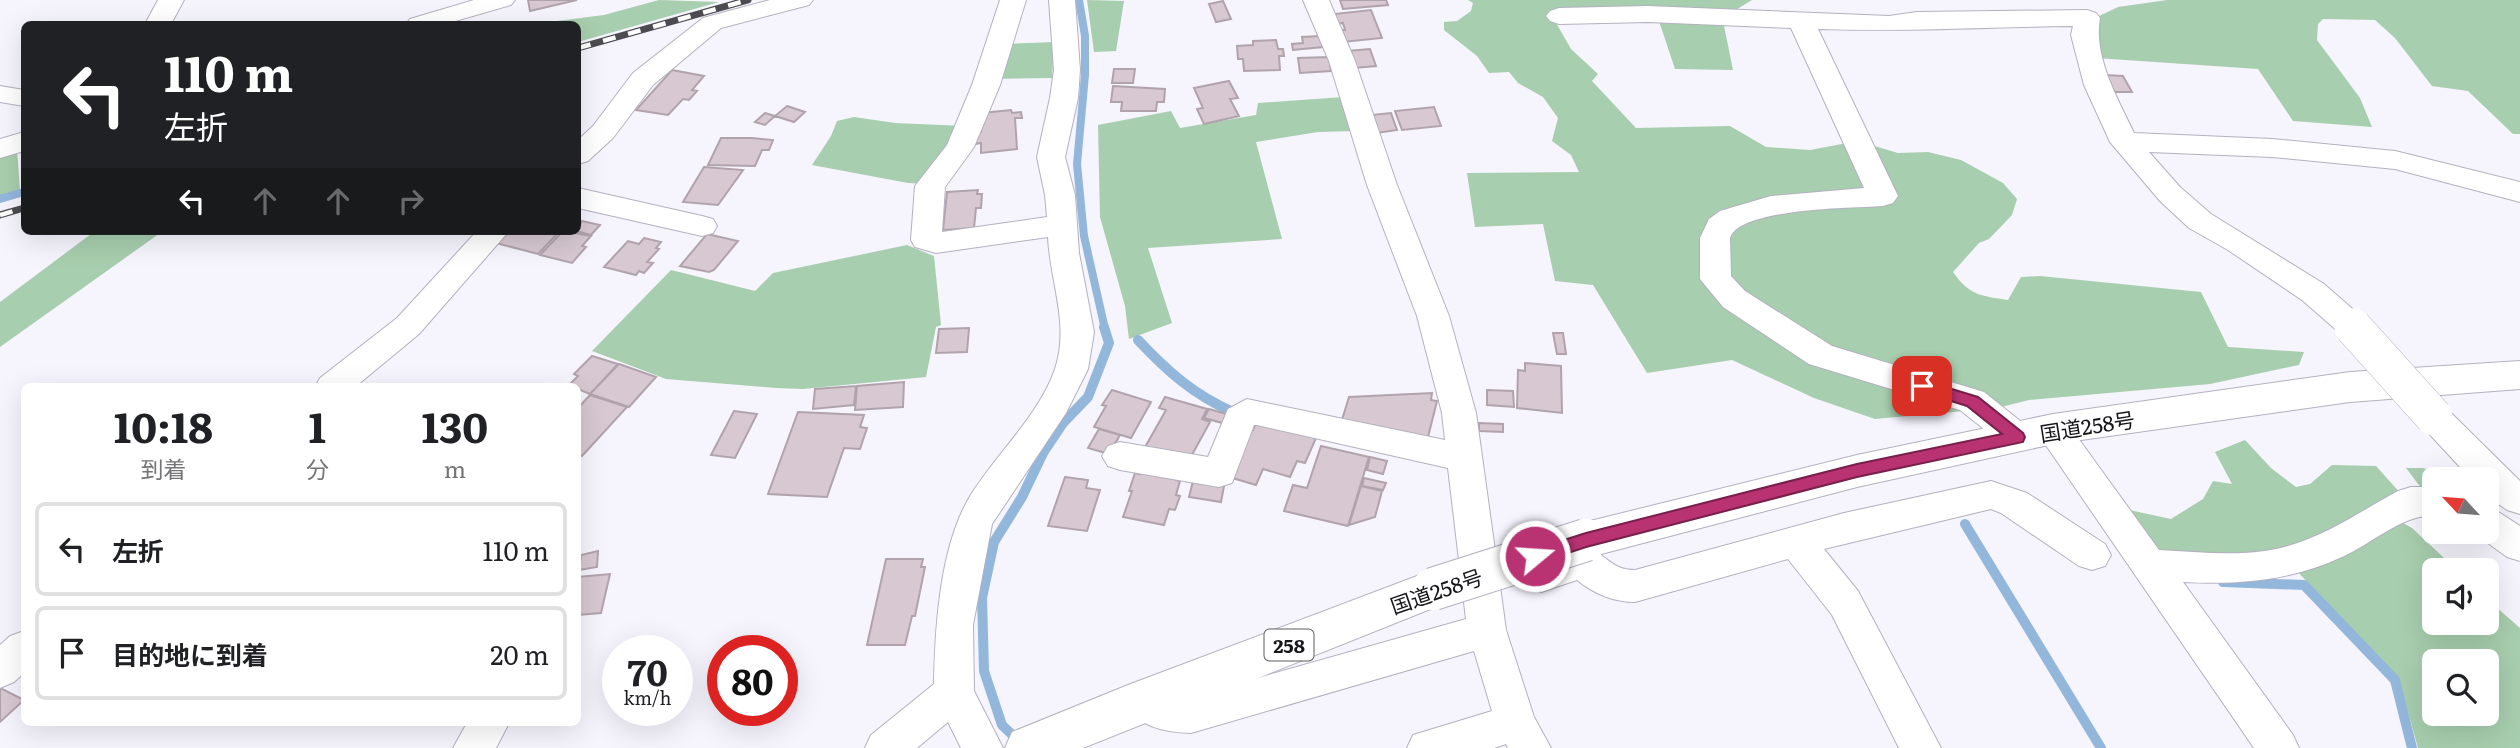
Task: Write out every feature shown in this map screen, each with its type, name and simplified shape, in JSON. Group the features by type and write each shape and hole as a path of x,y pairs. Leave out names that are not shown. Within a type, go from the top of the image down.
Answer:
{"highway":[{"name":"国道258号","path":"1029,748 1144,700 1433,589 1586,540 1857,471 2035,433 2350,387 2520,375"}],"street":[{"path":"160,21 171,0"},
{"path":"429,21 502,0"},
{"path":"581,152 603,132 643,79 712,23 800,0"},
{"path":"1013,0 986,85 960,147 930,186 926,240 936,243 1062,225"},
{"path":"982,748 954,692 954,625 974,523 1049,412 1071,369 1075,352 1076,312 1064,253 1060,195 1051,157 1064,98 1067,70 1062,0"},
{"path":"1316,0 1342,61 1382,185 1433,316 1459,413 1485,612 1523,736 1428,748"},
{"path":"1559,16 1800,14 1889,24 1917,20 2087,18 2084,35 2098,85 2124,142 2170,194 2200,221 2239,243 2313,292 2353,327 2500,486 2520,500"},
{"path":"1800,14 1883,196 1743,211 1722,224 1715,236 1716,279 1734,299 1821,355 1972,401 2035,433 2148,565 2278,748"},
{"path":"0,94 21,98"},
{"path":"0,149 21,142"},
{"path":"2124,142 2272,148 2395,160 2520,192"},
{"path":"581,199 702,226"},
{"path":"337,383 408,326 490,235"},
{"path":"1120,456 1219,473 1240,418 1247,412 1257,412 1465,458"},
{"path":"1144,700 1166,714 1191,715 1485,612 1583,563 1608,583 1635,586 1797,543 1844,527 1991,495 2014,503 2092,555"},
{"path":"2148,565 2230,569 2288,562 2330,546 2411,501 2422,501"},
{"path":"2499,531 2520,546"},
{"path":"1797,543 1845,603 1920,748"},
{"path":"0,670 21,651"},
{"path":"886,748 954,692"},
{"path":"474,748 487,726"}],"green space":[{"path":"659,0 719,2 581,41 581,21 557,21 604,15"},
{"path":"1087,0 1124,1 1116,51 1094,52"},
{"path":"1468,0 1752,0 1729,14 1555,21 1571,49 1598,74 1592,81 1636,128 1730,126 1766,147 1810,150 1847,143 1868,144 1898,153 1928,152 1961,160 2003,183 2017,199 2012,215 1989,239 1979,243 1953,272 1965,286 1976,293 2008,300 2021,277 2040,276 2201,292 2228,347 2304,352 2299,365 2210,384 2029,400 1997,408 1875,419 1814,398 1732,360 1647,373 1593,285 1555,281 1543,224 1475,227 1467,173 1579,172 1571,155 1552,141 1558,118 1543,97 1518,83 1509,72 1489,73 1477,56 1444,30 1444,22 1457,21 1471,11 1473,3"},
{"path":"2167,0 2520,0 2520,134 2513,134 2468,91 2432,86 2395,38 2375,20 2323,19 2318,24 2317,40 2360,98 2372,127 2293,121 2258,69 2096,58 2095,18 2118,7"},
{"path":"1658,18 1723,21 1733,70 1675,69"},
{"path":"1054,42 1052,78 994,79 1004,44"},
{"path":"1343,97 1354,131 1318,132 1256,142 1282,239 1148,248 1172,323 1129,339 1125,306 1100,217 1098,125 1171,111 1180,128 1256,115 1258,103"},
{"path":"854,117 895,123 964,126 925,184 812,165 831,136 837,121"},
{"path":"17,149 20,191 0,197 0,154"},
{"path":"90,235 157,235 0,347 0,302"},
{"path":"907,245 934,256 941,325 936,327 926,377 803,389 776,388 666,379 592,351 671,270 755,291 773,273"},
{"path":"2245,440 2271,468 2296,487 2310,484 2332,465 2376,466 2403,496 2285,554 2168,560 2120,508 2171,519 2203,499 2213,481 2232,484 2215,452"},
{"path":"2406,468 2422,468 2422,489"},
{"path":"2396,519 2412,528 2422,537 2422,544 2429,544 2444,558 2422,558 2422,635 2499,635 2499,610 2520,628 2520,748 2418,748 2399,679 2295,569"}],"building":[{"path":"528,0 577,0 530,11"},
{"path":"1340,0 1386,0 1388,5 1343,9"},
{"path":"1223,1 1231,19 1216,22 1209,4"},
{"path":"1371,10 1382,38 1343,42 1339,30 1345,30 1343,23 1337,24 1334,14"},
{"path":"1320,36 1323,47 1293,50 1292,44 1303,43 1302,37"},
{"path":"1276,40 1278,49 1283,49 1284,56 1279,56 1280,70 1244,71 1243,59 1238,59 1237,46 1253,45 1253,41"},
{"path":"1370,49 1376,66 1354,68 1348,51"},
{"path":"1329,57 1331,71 1300,73 1298,58"},
{"path":"1114,69 1135,69 1133,83 1112,83"},
{"path":"672,70 704,76 692,90 697,91 689,100 683,99 668,115 636,110"},
{"path":"2105,75 2123,76 2132,92 2114,92"},
{"path":"1229,81 1238,98 1230,99 1239,116 1204,124 1197,109 1203,108 1194,88"},
{"path":"1113,86 1165,89 1164,102 1157,102 1156,111 1121,111 1122,102 1111,102"},
{"path":"787,106 805,112 794,122 775,116"},
{"path":"1434,107 1441,126 1402,130 1395,111"},
{"path":"1011,110 1012,113 1021,112 1022,118 1015,118 1017,149 981,153 981,143 975,144 974,133 981,132 982,113"},
{"path":"765,113 775,116 765,125 755,122"},
{"path":"1391,113 1397,130 1377,133 1371,115"},
{"path":"721,138 773,140 769,150 762,150 755,166 708,165"},
{"path":"704,167 743,170 718,205 683,202"},
{"path":"978,190 977,194 982,194 981,208 976,208 974,228 943,230 947,192"},
{"path":"581,223 600,225 591,235 581,232"},
{"path":"707,234 738,241 714,270 709,272 680,266"},
{"path":"505,235 556,235 538,254 496,243"},
{"path":"559,235 591,236 582,246 586,247 572,263 540,255"},
{"path":"644,238 661,242 656,248 659,249 647,262 653,263 644,273 639,271 636,275 604,267 628,241 639,244"},
{"path":"969,328 967,352 936,353 939,329"},
{"path":"1553,333 1563,333 1566,354 1557,354"},
{"path":"592,356 618,364 590,394 581,390 581,383 571,383 578,376 574,374"},
{"path":"1525,363 1561,366 1562,413 1517,408 1518,370 1525,371"},
{"path":"619,364 656,377 629,407 590,394"},
{"path":"904,382 903,407 855,410 857,386"},
{"path":"856,386 854,405 813,409 815,389"},
{"path":"1112,390 1151,402 1131,438 1094,427 1106,406 1102,405"},
{"path":"1487,390 1513,391 1514,407 1487,405"},
{"path":"1432,393 1431,400 1437,401 1427,441 1341,423 1349,397"},
{"path":"590,395 627,407 582,456 581,456 581,405"},
{"path":"1165,397 1207,409 1202,419 1210,422 1188,462 1144,449 1166,410 1159,408"},
{"path":"1209,409 1230,415 1226,424 1204,418"},
{"path":"734,411 757,414 735,458 711,455"},
{"path":"798,412 864,415 860,427 867,428 860,449 844,448 827,497 768,494"},
{"path":"1256,423 1316,438 1305,463 1297,461 1290,477 1263,469 1256,485 1229,477 1250,429 1253,430"},
{"path":"1479,423 1503,424 1503,432 1479,431"},
{"path":"1099,429 1120,435 1109,454 1088,448"},
{"path":"1321,446 1369,457 1348,526 1284,511 1293,485 1307,488"},
{"path":"1370,457 1387,461 1383,474 1367,470"},
{"path":"1142,467 1178,474 1176,480 1180,481 1176,495 1180,496 1175,510 1169,509 1164,525 1123,517 1135,473 1140,474"},
{"path":"1065,477 1088,480 1086,488 1100,490 1087,531 1048,526"},
{"path":"1194,477 1225,481 1221,502 1189,497"},
{"path":"1364,478 1386,483 1383,490 1362,486"},
{"path":"1361,486 1382,491 1375,517 1349,525"},
{"path":"598,551 597,567 581,570 581,555"},
{"path":"886,559 923,559 921,567 925,567 915,616 912,616 905,645 867,645"},
{"path":"610,574 601,613 581,615 581,577"},
{"path":"0,688 21,698 21,703 0,722"}],"waterway":[{"path":"1079,0 1085,36 1085,75 1077,164 1084,236 1105,329"},
{"path":"0,199 21,193"},
{"path":"1026,748 1002,725 984,671 982,598 994,542 1022,497 1043,453 1063,423 1088,397 1109,343 1104,327"},
{"path":"1138,340 1182,381 1233,412"},
{"path":"1965,524 2101,748"},
{"path":"2223,582 2304,585 2395,680 2412,748"}],"railway":[{"path":"581,47 748,0"},
{"path":"0,215 21,209"}],"route":[{"path":"1535,556 1586,540 1857,471 2017,437 1972,401 1922,386"}]}
